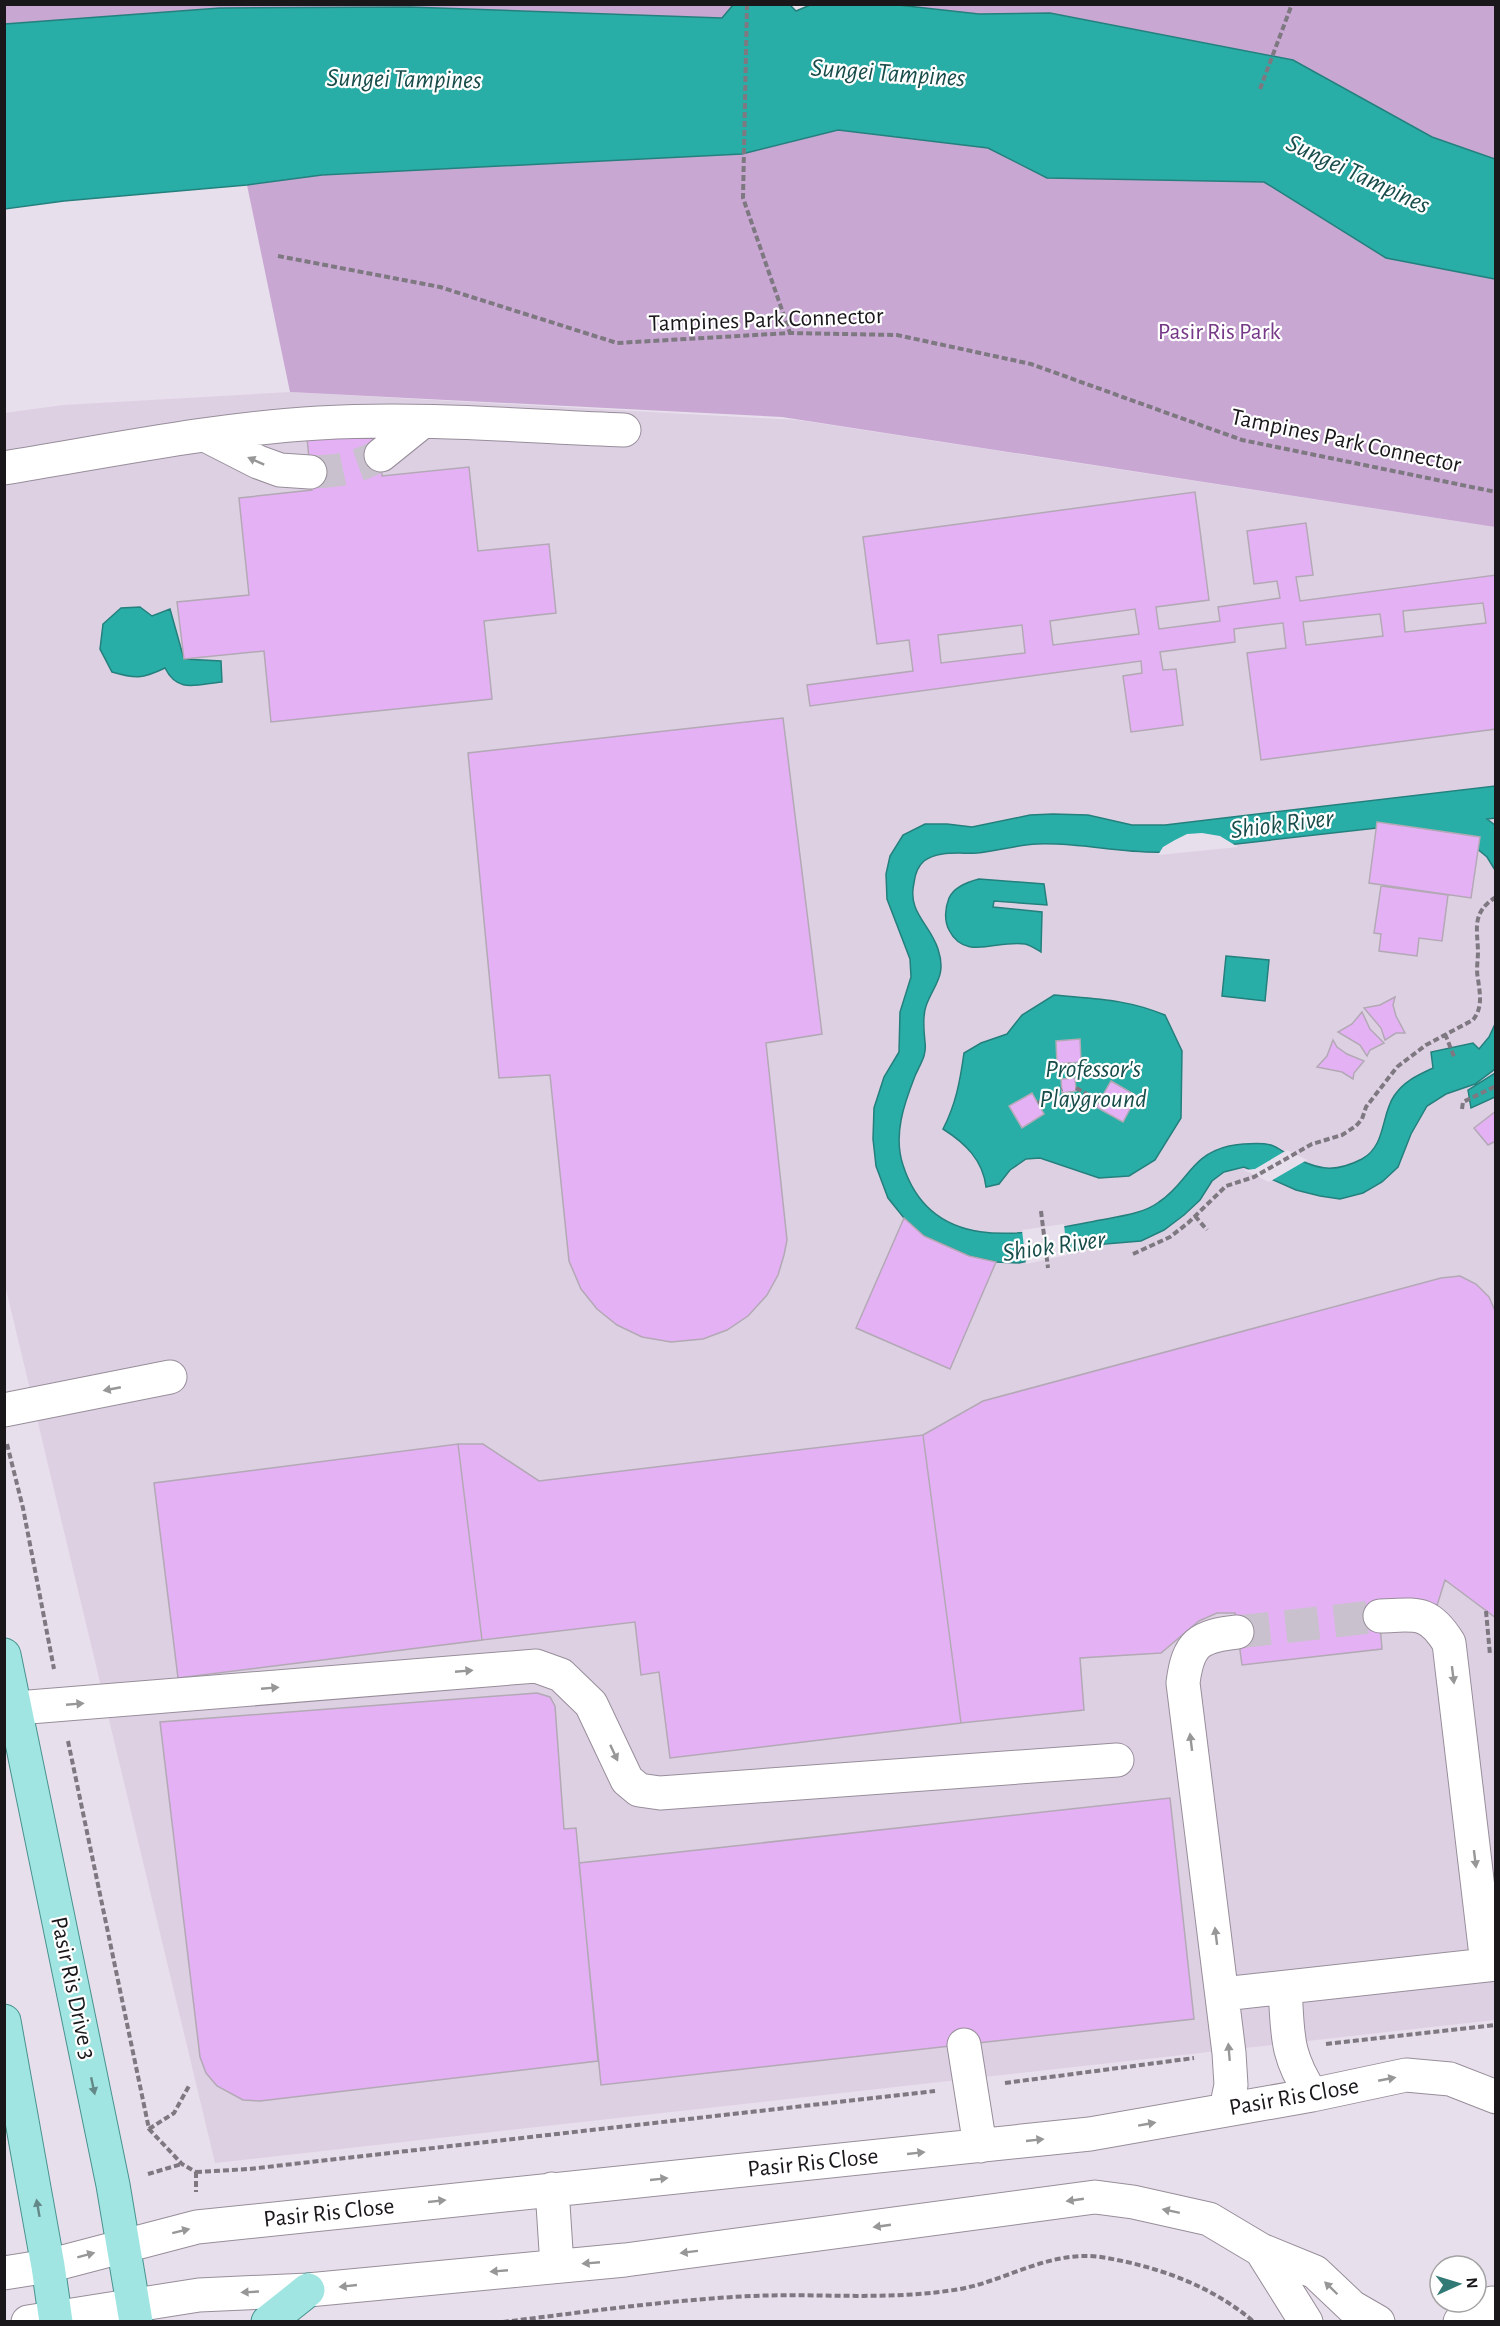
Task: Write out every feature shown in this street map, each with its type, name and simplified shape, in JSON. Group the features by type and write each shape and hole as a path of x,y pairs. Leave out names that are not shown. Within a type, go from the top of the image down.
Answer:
{"main road":[{"name":"Pasir Ris Drive 3","path":"4,1655 17,1708 30,1787 124,2245 135,2313"},
{"path":"4,2021 48,2266 47,2320"},
{"path":"4,2137 18,2096"},
{"path":"268,2322 308,2290"}],"street":[{"path":"381,455 422,422"},
{"path":"9,473 102,450 317,423 422,422 624,430"},
{"path":"207,436 258,462 280,470 310,472"},
{"path":"4,1410 170,1377"},
{"path":"1223,1994 1491,1964 1449,1643 1434,1622 1424,1616 1380,1616"},
{"path":"1226,2109 1231,2085 1223,1994 1183,1683 1185,1666 1192,1651 1202,1640 1213,1635 1237,1632"},
{"path":"17,1708 536,1666 561,1675 591,1704 627,1780 639,1790 660,1793 1117,1760"},
{"path":"1285,1988 1288,2047 1298,2074 1312,2095"},
{"path":"964,2045 980,2146"},
{"name":"Pasir Ris Close","path":"4,2273 48,2266 197,2227 1090,2134 1406,2076 1450,2079 1496,2097"},
{"path":"552,2189 557,2266"},
{"path":"47,2320 135,2313 199,2295 308,2290 704,2251 1095,2198 1133,2202 1209,2219 1261,2250 1315,2272 1352,2307 1378,2322"},
{"path":"1261,2250 1306,2322"},
{"path":"1460,2322 1491,2307"}],"path":[{"path":"747,4 743,198 790,333"},
{"path":"1260,89 1292,4"},
{"name":"Tampines Park Connector","path":"278,256 440,287 617,343 790,333 897,335 1020,362 1242,440 1496,492"},
{"path":"1133,1254 1170,1237 1226,1186 1254,1178 1312,1144 1342,1135 1356,1126 1374,1095 1397,1067 1445,1034 1473,1020 1478,1013 1480,990 1477,976 1476,922 1484,905 1496,897"},
{"path":"1445,1034 1455,1059"},
{"path":"1069,1063 1070,1078"},
{"path":"1462,1109 1463,1102 1496,1086"},
{"path":"1076,1088 1100,1101"},
{"path":"1038,1103 1062,1089"},
{"path":"1041,1211 1048,1268"},
{"path":"1195,1216 1207,1230"},
{"path":"4,1435 23,1508 60,1705 149,2129 182,2164 196,2172 249,2169 1085,2072"},
{"path":"149,2129 174,2113 190,2084"},
{"path":"502,2322 752,2296 891,2296 962,2289 1053,2259 1099,2257 1158,2271 1198,2285 1236,2306 1254,2322"}],"shaded area":[{"path":"290,392 798,420 1495,527 1495,2020 215,2163 5,1285 4,413 63,405"}],"green space":[{"path":"5,4 733,5 723,18 410,7 220,8 5,24"},
{"path":"889,5 1495,5 1495,159 1432,137 1293,60 1050,13 979,14"},
{"name":"Pasir Ris Park","path":"838,130 988,148 1047,178 1264,182 1386,258 1495,279 1495,527 782,417 290,392 247,185 322,175 742,154"}],"water":[{"name":"Sungei Tampines","path":"889,4 979,14 1050,13 1293,60 1432,137 1495,159 1495,279 1386,258 1264,182 1047,178 988,148 838,130 742,154 322,175 247,185 64,201 5,209 5,24 220,8 410,7 722,18 733,5 790,5 796,11 810,5"},
{"path":"140,607 152,616 170,609 184,659 221,661 222,682 189,686 176,681 165,668 139,677 112,672 100,649 103,624 121,608"},
{"name":"Shiok River","path":"1495,786 1495,818 1487,819 1495,825 1495,870 1487,857 1470,843 1377,828 1165,852 1053,844 977,853 949,853 936,855 924,861 916,874 913,893 916,910 934,940 941,966 925,1010 925,1052 904,1109 899,1142 903,1165 916,1193 934,1213 956,1225 980,1232 1007,1233 1063,1227 1126,1215 1159,1202 1169,1195 1197,1163 1216,1150 1229,1146 1255,1143 1271,1145 1307,1163 1324,1168 1351,1164 1370,1153 1375,1146 1390,1104 1402,1086 1433,1068 1431,1052 1473,1043 1479,1049 1489,1037 1495,1024 1495,1069 1475,1084 1446,1094 1427,1106 1411,1134 1398,1167 1382,1182 1363,1193 1340,1199 1296,1190 1244,1167 1224,1172 1212,1181 1200,1200 1184,1215 1164,1230 1141,1241 1105,1244 1019,1263 996,1262 969,1256 924,1236 904,1218 888,1198 876,1166 873,1139 874,1108 884,1077 899,1052 900,1012 911,977 910,959 887,899 886,874 890,856 903,835 925,824 972,827 1030,815 1053,814 1088,815 1132,825 1165,825"},
{"path":"979,879 1044,884 1047,905 994,901 993,907 1042,912 1041,952 1025,944 973,947 956,940 946,923 949,898 961,885"},
{"path":"1226,956 1269,960 1265,1001 1222,996"},
{"name":"Professor's Playground","path":"1054,995 1124,1003 1165,1015 1182,1051 1181,1118 1155,1160 1129,1176 1099,1178 1040,1158 1026,1159 1010,1170 999,1184 986,1187 981,1169 972,1153 943,1129 957,1092 964,1053 981,1043 1007,1034 1022,1015"},
{"path":"1495,1073 1495,1097 1471,1108 1468,1090"}],"pier":[{"path":"1202,833 1220,836 1238,847 1158,855 1163,847 1187,834"},
{"path":"1287,1150 1307,1160 1269,1182 1244,1170 1255,1169"},
{"path":"1064,1224 1067,1255 1026,1264 1022,1230"}],"building":[{"path":"378,430 382,476 469,467 478,551 549,544 556,613 484,621 492,699 271,722 264,651 184,659 177,602 249,595 239,498 312,490 307,438"},
{"path":"1195,492 1209,600 1156,607 1159,629 1220,621 1218,607 1280,598 1277,581 1254,584 1247,531 1306,523 1313,575 1296,577 1300,601 1496,575 1496,729 1261,760 1247,653 1286,648 1283,623 1234,629 1235,642 1160,652 1163,670 1176,669 1183,725 1131,732 1123,676 1142,673 1141,661 810,706 807,685 913,671 909,640 877,644 863,537","holes":["1483,603 1486,623 1405,632 1403,611","1135,609 1139,634 1053,645 1050,621","1380,614 1383,636 1306,645 1303,622","1022,625 1025,653 941,663 938,635"]},
{"path":"783,718 822,1034 766,1043 787,1240 784,1255 778,1275 767,1295 748,1316 727,1330 703,1339 671,1342 642,1337 617,1325 597,1309 581,1289 569,1261 550,1075 499,1078 468,753"},
{"path":"1377,822 1480,837 1471,898 1369,883"},
{"path":"1381,886 1448,895 1442,941 1419,938 1417,956 1379,951 1381,934 1374,933"},
{"path":"1395,997 1393,1005 1396,1016 1405,1033 1396,1033 1385,1040 1381,1028 1364,1008 1380,1005"},
{"path":"1362,1012 1370,1029 1384,1043 1370,1050 1367,1056 1360,1045 1338,1032 1352,1024"},
{"path":"1080,1039 1081,1062 1057,1064 1056,1041"},
{"path":"1333,1040 1337,1047 1347,1054 1364,1061 1354,1073 1353,1079 1342,1072 1317,1067 1327,1056"},
{"path":"1075,1078 1076,1091 1062,1093 1061,1079"},
{"path":"1111,1081 1137,1096 1123,1122 1096,1107"},
{"path":"1032,1093 1044,1114 1022,1128 1009,1106"},
{"path":"1496,1111 1496,1141 1488,1145 1474,1128"},
{"path":"904,1218 924,1236 969,1256 996,1262 950,1369 856,1328"},
{"path":"1460,1276 1476,1284 1489,1297 1496,1313 1496,1618 1445,1580 1435,1612 1378,1600 1382,1649 1242,1665 1235,1613 1217,1613 1199,1621 1161,1653 1080,1658 1084,1710 961,1723 923,1435 983,1401 1441,1278"},
{"path":"923,1435 961,1723 670,1758 659,1672 641,1675 635,1622 482,1640 458,1444 483,1444 539,1481"},
{"path":"458,1444 482,1640 178,1678 154,1483"},
{"path":"537,1693 550,1697 555,1706 564,1829 576,1828 598,2061 260,2101 243,2100 217,2086 206,2073 200,2057 160,1722"},
{"path":"1170,1798 1194,2019 601,2085 579,1863"}],"tunnel":[{"path":"310,472 347,468 381,455"},
{"path":"1237,1632 1380,1616"}]}
